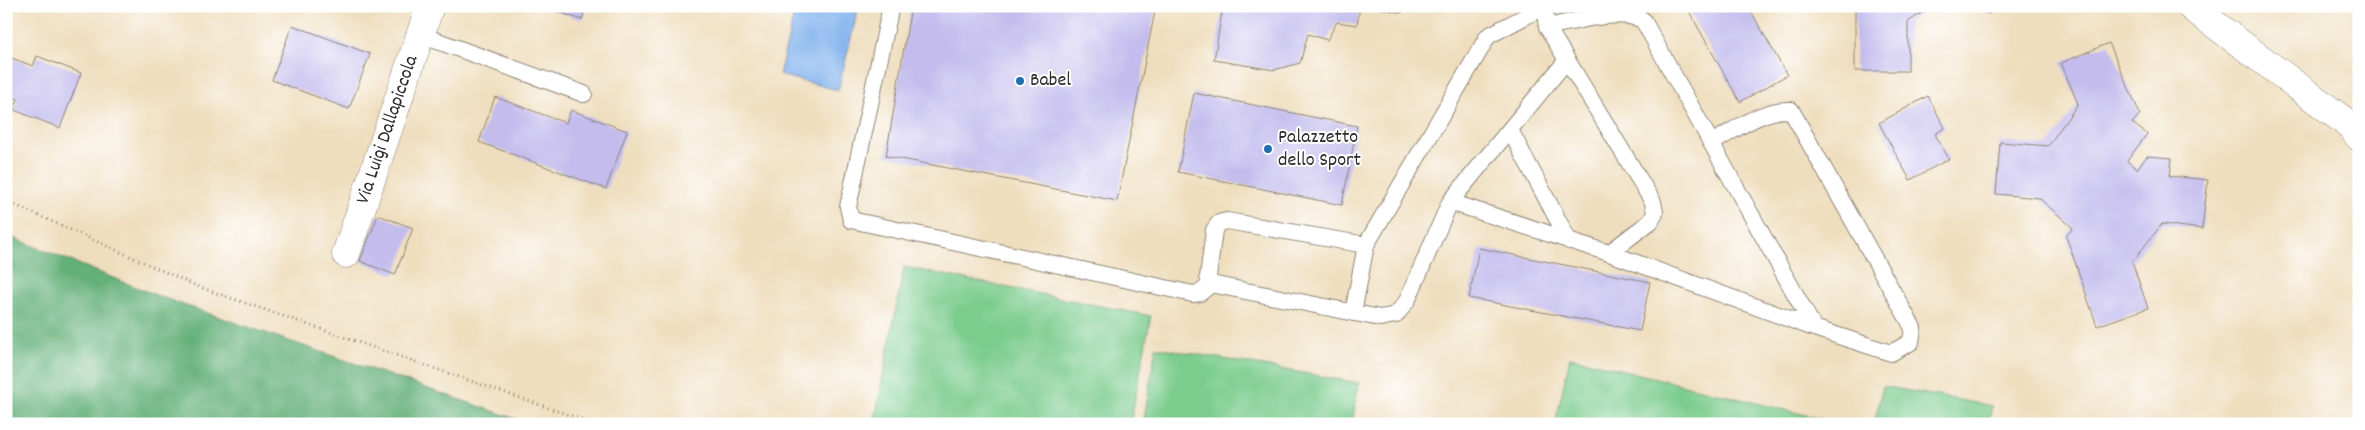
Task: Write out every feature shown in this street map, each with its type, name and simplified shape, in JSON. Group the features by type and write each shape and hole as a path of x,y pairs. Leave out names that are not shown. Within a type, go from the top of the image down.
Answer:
{"street":[{"name":"Via Luigi Dallapiccola","path":"346,254 430,6"},
{"path":"2190,6 2351,126 2359,137"}],"lane":[{"path":"891,6 848,207 851,220 1193,294 1200,293 1211,284"},
{"path":"1353,313 1366,245 1488,36 1544,6 1547,27 1653,202 1655,213 1651,222 1609,253"},
{"path":"1547,27 1621,14 1643,20 1814,328"},
{"path":"421,35 584,94"},
{"path":"1211,284 1380,318 1396,315 1407,301 1450,202 1567,60"},
{"path":"1450,202 1569,242 1609,253 1814,328 1891,353 1911,342 1913,328 1791,110 1780,109 1769,113 1711,143"},
{"path":"1510,130 1569,242"},
{"path":"1211,284 1208,276 1214,230 1219,224 1227,221 1366,245"}],"path":[{"path":"6,201 199,287 595,424"}],"green space":[{"path":"6,235 161,297 531,424 6,424"},
{"path":"904,267 1151,316 1130,424 904,424 875,418"},
{"path":"1156,347 1359,383 1352,424 1143,424"},
{"path":"1570,357 1842,424 1555,424"},
{"path":"1883,386 1992,406 1988,424 1874,424"}],"water":[{"path":"796,6 859,6 838,90 779,75"}],"building":[{"path":"548,6 586,6 582,20 547,8"},
{"name":"Babel","path":"911,6 1156,6 1117,201 886,156"},
{"name":"Palazzetto dello Sport","path":"1223,6 1360,6 1357,25 1337,22 1327,40 1308,34 1300,63 1274,70 1214,60"},
{"path":"1371,6 1403,6 1402,13"},
{"path":"1686,6 1748,6 1787,75 1740,102"},
{"path":"1855,6 1932,6 1908,22 1908,71 1855,71"},
{"path":"1971,6 1992,6 1989,14"},
{"path":"292,25 370,54 349,109 272,80"},
{"path":"2109,43 2140,114 2132,123 2147,134 2127,161 2137,169 2147,156 2172,158 2170,176 2208,180 2202,229 2162,224 2132,262 2148,308 2097,326 2066,236 2073,228 2039,198 1996,194 2000,142 2048,146 2078,104 2061,63"},
{"path":"6,56 33,66 37,56 81,73 60,128 14,110 18,99 6,95"},
{"name":"Palazzetto dello Sport","path":"1194,93 1357,126 1342,205 1178,172"},
{"path":"1928,96 1945,128 1935,134 1949,159 1910,180 1879,123"},
{"path":"495,97 566,123 571,110 627,131 606,189 479,142"},
{"path":"378,215 413,228 395,275 360,261"},
{"path":"1479,248 1650,282 1640,331 1469,298"}],"place":[{"name":"Babel","path":"1020,81"},
{"name":"Palazzetto dello Sport","path":"1268,149"}]}
